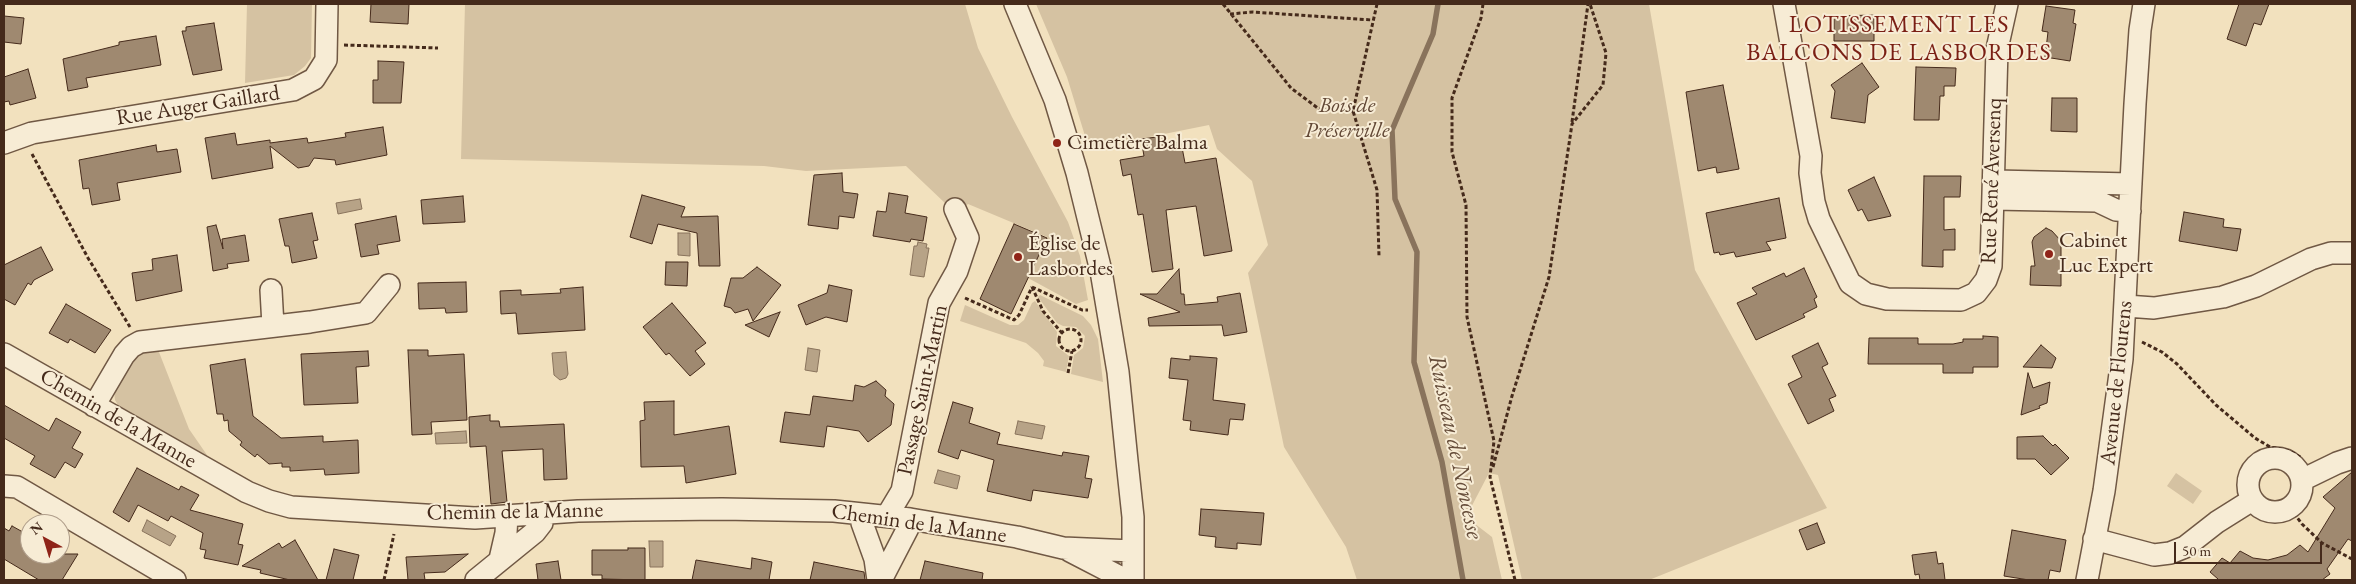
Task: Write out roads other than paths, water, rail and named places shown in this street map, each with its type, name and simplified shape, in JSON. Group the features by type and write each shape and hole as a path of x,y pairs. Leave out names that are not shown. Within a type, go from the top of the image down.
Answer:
{"street":[{"name":"Rue Auger Gaillard","path":"4,143 32,134 293,90 314,79 326,60 327,4"},
{"path":"1015,4 1037,52 1058,108 1095,244 1108,308 1126,444 1133,517 1132,580"},
{"name":"Rue René Aversenq","path":"1784,4 1811,156 1810,173 1814,202 1819,220 1850,283 1866,294 1887,299 1961,300 1976,293 1986,280 1991,266 1995,190 1997,49 2007,4"},
{"name":"Avenue de Flourens","path":"2087,580 2104,491 2124,339 2140,30 2144,4"},
{"path":"1995,190 2131,184"},
{"path":"1995,190 2097,201 2116,210 2130,211"},
{"name":"Passage Saint-Martin","path":"887,516 902,491 939,303 945,289 957,271 968,238 955,209"},
{"path":"2126,306 2154,308 2223,297 2256,286 2311,259 2331,253 2352,253"},
{"path":"94,406 124,356 131,347 140,342 366,313 389,285"},
{"path":"271,290 273,326"},
{"name":"Chemin de la Manne","path":"4,354 238,487 276,503 291,507 466,518 587,511 722,509 862,514 910,519 1017,537 1063,548 1133,551"},
{"path":"2270,458 2280,458 2290,462 2298,470 2302,480 2302,491 2298,501 2290,508 2280,512 2269,512 2259,508 2252,500 2248,490 2248,480 2252,470 2260,462 2270,458"},
{"path":"2302,480 2337,462 2352,458"},
{"path":"10,487 175,580"},
{"path":"2094,539 2154,554 2170,553 2185,547 2217,522 2252,500"},
{"path":"476,580 500,559 526,541 542,523 543,514"},
{"path":"862,514 862,523 875,559 880,580"},
{"path":"500,559 506,532 507,516"},
{"path":"880,580 908,528 910,519"},
{"name":"Chemin de la Manne","path":"1063,548 1126,580"}],"waterway":[{"name":"Ruisseau de Noncesse","path":"1438,4 1433,34 1392,130 1395,199 1417,252 1414,362 1442,462 1463,580"}],"place":[{"name":"Cimetière Balma","path":"1057,143"},
{"name":"Cabinet Luc Expert","path":"2049,254"},
{"name":"Église de Lasbordes","path":"1018,257"}],"district":[{"name":"LOTISSEMENT LES BALCONS DE LASBORDES","path":"1899,39"}],"park label":[{"name":"Bois de Préserville","path":"1347,118"}]}
